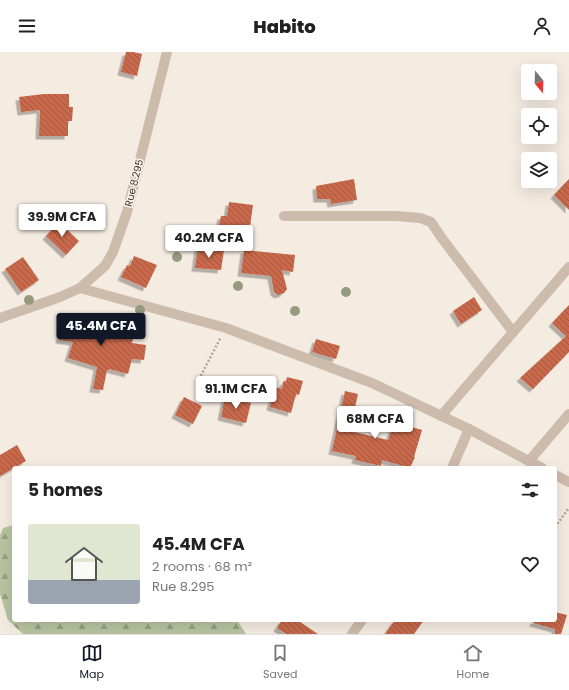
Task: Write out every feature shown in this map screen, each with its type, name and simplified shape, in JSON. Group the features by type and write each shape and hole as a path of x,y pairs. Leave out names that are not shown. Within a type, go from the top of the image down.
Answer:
{"street":[{"name":"Rue 8.295","path":"0,318 60,297 80,288 104,266 113,252 126,212 167,52"},
{"path":"284,216 396,216 420,218 431,222 513,332"},
{"path":"441,416 569,267"},
{"path":"80,288 226,328 372,383 469,429 538,466"},
{"path":"529,461 569,414"},
{"path":"453,466 469,429"},
{"path":"557,476 569,482"},
{"path":"352,634 361,622"}],"path":[{"path":"197,383 226,328"},
{"path":"557,524 569,508"}],"green space":[{"path":"12,526 12,622 238,622 246,634 23,634 8,620 0,594 0,535 3,528"}],"building":[{"path":"126,52 142,54 137,76 121,72"},
{"path":"44,94 69,94 69,107 73,107 72,121 68,121 68,136 39,136 40,110 21,112 19,97"},
{"path":"354,179 357,200 331,204 330,199 317,199 316,186"},
{"path":"569,179 569,210 554,195"},
{"path":"229,202 253,205 249,234 218,231 221,216 227,216"},
{"path":"59,222 79,241 66,255 46,236"},
{"path":"198,247 224,250 221,270 195,268"},
{"path":"244,250 295,255 293,272 282,270 287,289 284,293 278,295 274,292 271,276 241,273"},
{"path":"134,256 157,265 146,288 121,277 127,265 130,266"},
{"path":"23,257 39,280 21,292 5,269"},
{"path":"474,297 482,310 461,324 453,311"},
{"path":"569,305 569,352 533,389 520,378 566,336 552,323"},
{"path":"63,316 88,319 88,323 119,329 119,324 135,327 132,343 146,345 144,360 132,359 128,374 109,369 107,370 103,390 93,389 97,367 68,358 73,342 59,340"},
{"path":"316,339 340,346 336,359 312,352"},
{"path":"287,377 303,381 299,395 296,394 291,413 270,407 275,387 282,389 283,382 286,381"},
{"path":"345,391 358,394 350,431 388,440 395,422 422,430 415,457 411,466 403,466 382,460 381,466 355,460 356,456 332,451"},
{"path":"184,397 202,406 193,424 175,415"},
{"path":"225,397 251,403 246,423 221,417"},
{"path":"17,445 26,461 17,466 12,466 12,469 0,476 0,455"},
{"path":"557,612 567,615 561,634 555,634 555,629 533,623 557,622"},
{"path":"281,622 300,622 318,634 286,634 277,628"},
{"path":"394,622 423,622 414,634 385,634"}]}
